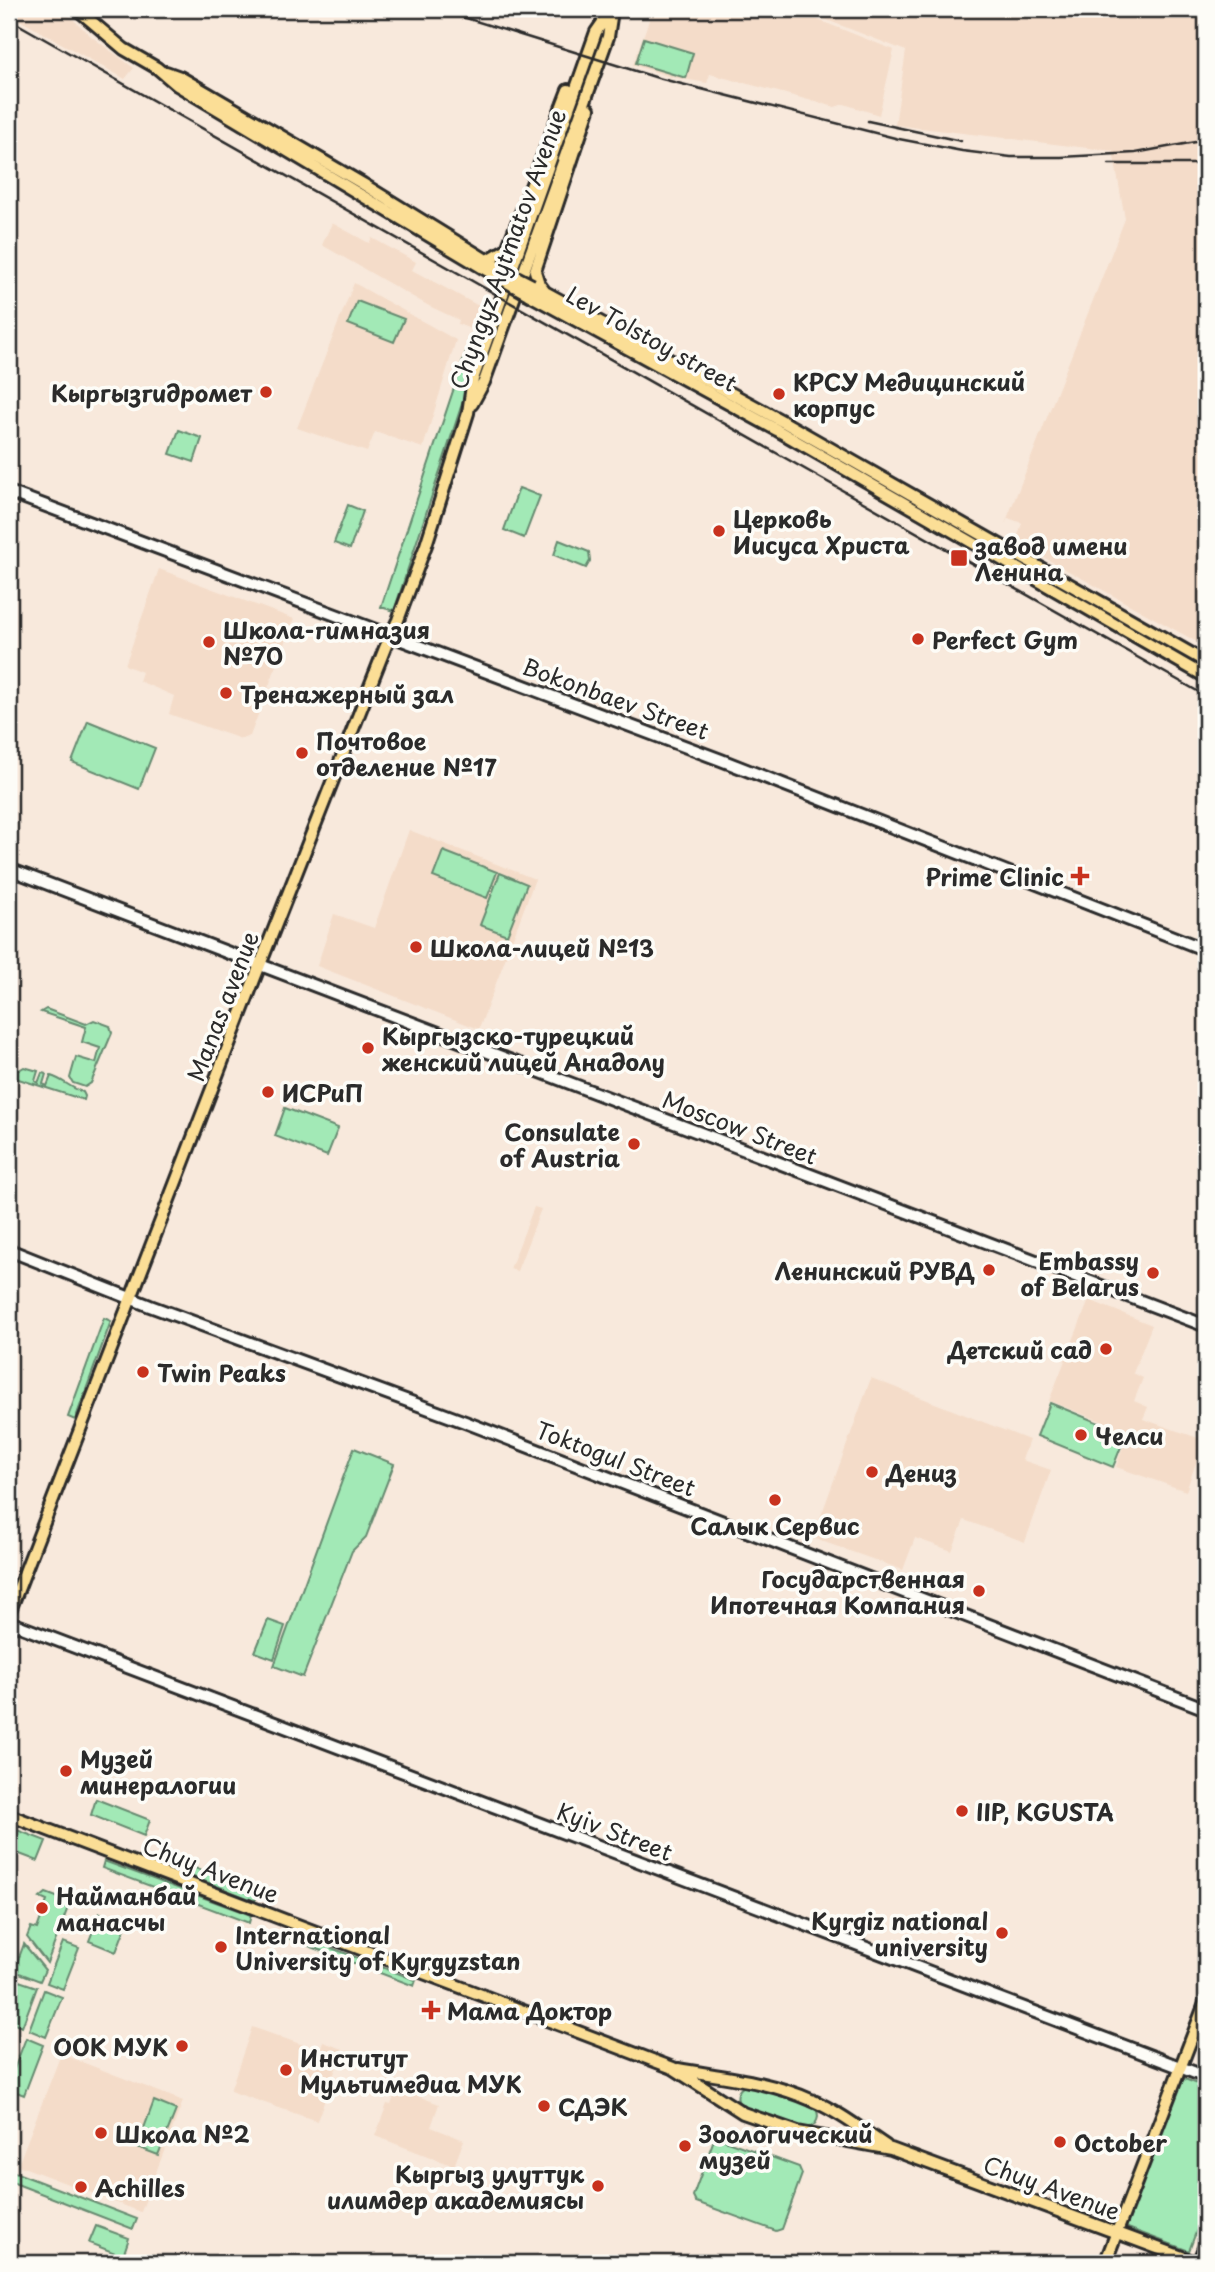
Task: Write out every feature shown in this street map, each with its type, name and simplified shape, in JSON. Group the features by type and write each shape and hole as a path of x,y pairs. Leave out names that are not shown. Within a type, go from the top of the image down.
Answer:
{"main road":[{"name":"Lev Tolstoy street","path":"77,9 124,49 157,68 180,77 488,260 499,273"},
{"name":"Chyngyz Aytmatov Avenue","path":"468,413 473,379 583,69 596,33 612,9"},
{"name":"Chyngyz Aytmatov Avenue","path":"468,413 484,382 608,37 612,9"},
{"name":"Lev Tolstoy street","path":"157,68 177,85 499,273 1206,677"},
{"path":"488,260 507,249 569,87 583,69"},
{"path":"546,294 535,271 589,107 595,73"},
{"name":"Lev Tolstoy street","path":"530,290 546,294 782,421 1206,662"},
{"name":"Manas avenue","path":"9,1613 426,545 468,413"},
{"name":"Bokonbaev Street","path":"9,492 721,760 1206,950"},
{"name":"Moscow Street","path":"9,869 1206,1326"},
{"name":"Toktogul Street","path":"9,1250 132,1299 465,1422 1206,1709"},
{"name":"Kyiv Street","path":"9,1622 1206,2077"},
{"name":"Chuy Avenue","path":"9,1815 673,2068 743,2112 821,2137 891,2149 1198,2263"},
{"path":"1105,2263 1206,2001"},
{"name":"Chuy Avenue","path":"673,2068 755,2081 811,2099 891,2149"},
{"path":"1198,2263 1206,2243"}],"shaded area":[{"path":"9,9 62,9 92,37 134,68 125,79 9,14"},
{"path":"653,9 791,9 894,50 879,115 844,104 835,107 710,74 707,83 671,77 633,65"},
{"path":"799,9 1206,9 1206,647 1016,542 1022,523 1008,518 1005,524 1125,219 1113,151 895,125 906,51"},
{"path":"332,223 369,243 372,238 416,262 412,270 488,311 481,333 458,324 459,320 429,306 322,245"},
{"path":"354,283 456,340 423,448 375,432 367,452 297,428"},
{"name":"Школа-гимназия №70","path":"159,569 294,619 250,736 241,739 169,714 174,696 139,681 142,672 125,665"},
{"name":"Школа-лицей №13","path":"409,830 535,879 479,1029 317,966 334,914 374,928"},
{"path":"534,1207 541,1209 517,1271 510,1269"},
{"name":"Детский сад","path":"1089,1300 1152,1325 1133,1373 1143,1378 1134,1401 1148,1407 1143,1419 1204,1440 1186,1491 1116,1467 1127,1435 1136,1438 1137,1435 1049,1401"},
{"path":"871,1378 1029,1440 1022,1460 1051,1470 1025,1542 964,1520 952,1551 915,1538 903,1570 813,1538"},
{"path":"252,2027 320,2051 323,2042 343,2049 317,2121 230,2091"},
{"name":"Школа №2","path":"61,2054 183,2101 141,2212 18,2165"},
{"path":"397,2088 439,2104 431,2127 464,2140 454,2166 375,2136 387,2104 391,2105"}],"green space":[{"path":"644,38 693,53 686,78 636,63"},
{"path":"357,301 404,319 394,342 348,324"},
{"path":"467,349 479,352 394,611 381,607"},
{"path":"179,430 202,438 194,462 170,454"},
{"path":"519,488 540,496 524,538 504,530"},
{"path":"348,505 363,511 350,549 334,543"},
{"path":"559,540 589,552 590,561 586,568 554,555"},
{"path":"88,721 155,748 139,789 72,762"},
{"path":"443,851 497,872 487,898 433,877"},
{"path":"500,873 527,884 507,935 480,925"},
{"path":"46,1009 86,1024 94,1020 110,1026 112,1033 91,1083 85,1087 73,1083 70,1078 76,1057 96,1063 100,1048 82,1042 86,1027 41,1012"},
{"path":"9,1066 19,1070 24,1067 38,1071 35,1081 38,1083 42,1073 46,1074 43,1084 47,1086 51,1076 56,1078 83,1092 84,1100 9,1076"},
{"path":"285,1108 338,1128 327,1156 275,1136"},
{"path":"104,1318 111,1321 75,1420 68,1417"},
{"name":"Челси","path":"1050,1403 1126,1434 1113,1467 1037,1436"},
{"path":"354,1448 394,1464 366,1537 352,1551 303,1677 274,1666"},
{"path":"268,1620 285,1626 274,1659 255,1652"},
{"path":"96,1799 150,1820 144,1836 91,1815"},
{"path":"9,1827 46,1841 38,1861 9,1850"},
{"path":"166,1857 258,1892 255,1901 163,1865"},
{"path":"104,1861 251,1915 249,1923 102,1868"},
{"path":"46,1893 70,1902 47,1963 27,1937 31,1927 37,1929 47,1901 40,1898"},
{"path":"100,1913 127,1923 116,1952 89,1941"},
{"path":"287,1931 416,1980 414,1986 285,1937"},
{"path":"63,1942 79,1948 63,1989 47,1983"},
{"path":"24,1944 45,1970 40,1981 14,1971"},
{"path":"19,1981 37,1987 22,2027 9,2022 9,2009"},
{"path":"44,1990 62,1997 46,2037 29,2030"},
{"path":"26,2038 43,2045 24,2095 9,2089 9,2082"},
{"path":"1182,2078 1206,2087 1206,2205 1189,2251 1125,2227"},
{"path":"751,2084 813,2105 817,2120 813,2126 804,2129 742,2107 738,2092"},
{"path":"154,2101 176,2110 158,2155 137,2147"},
{"path":"719,2138 799,2167 802,2174 782,2229 776,2231 696,2202 693,2196 713,2142"},
{"path":"9,2170 137,2219 133,2229 9,2181"},
{"path":"96,2226 129,2238 123,2256 89,2243"}],"railway":[{"path":"437,9 658,78 899,139 962,151 1011,157 1061,157 1135,153 1206,140"},
{"path":"9,19 1206,696"},
{"path":"868,121 961,141"},
{"path":"1109,164 1206,164"}],"place":[{"name":"Кыргызгидромет","path":"266,392"},
{"name":"КРСУ Медицинский корпус","path":"779,394"},
{"name":"Церковь Иисуса Христа","path":"719,531"},
{"name":"завод имени Ленина","path":"959,558"},
{"name":"Perfect Gym","path":"918,639"},
{"name":"Школа-гимназия №70","path":"209,642"},
{"name":"Тренажерный зал","path":"226,693"},
{"name":"Почтовое отделение №17","path":"302,753"},
{"name":"Prime Clinic","path":"1080,876"},
{"name":"Школа-лицей №13","path":"416,947"},
{"name":"Кыргызско-турецкий женский лицей Анадолу","path":"368,1048"},
{"name":"ИСРиП","path":"268,1092"},
{"name":"Consulate of Austria","path":"634,1144"},
{"name":"Ленинский РУВД","path":"989,1270"},
{"name":"Embassy of Belarus","path":"1153,1273"},
{"name":"Детский сад","path":"1106,1349"},
{"name":"Twin Peaks","path":"143,1372"},
{"name":"Челси","path":"1081,1435"},
{"name":"Дениз","path":"872,1472"},
{"name":"Салык Сервис","path":"775,1500"},
{"name":"Государственная Ипотечная Компания","path":"979,1591"},
{"name":"Музей минералогии","path":"66,1771"},
{"name":"IIP, KGUSTA","path":"962,1811"},
{"name":"Найманбай манасчы","path":"42,1908"},
{"name":"Kyrgiz national university","path":"1002,1933"},
{"name":"International University of Kyrgyzstan","path":"221,1947"},
{"name":"Мама Доктор","path":"431,2010"},
{"name":"ООК МУК","path":"182,2046"},
{"name":"Институт Мультимедиа МУК","path":"286,2070"},
{"name":"СДЭК","path":"544,2106"},
{"name":"Школа №2","path":"101,2133"},
{"name":"October","path":"1060,2142"},
{"name":"Зоологический музей","path":"685,2146"},
{"name":"Кыргыз улуттук илимдер академиясы","path":"598,2186"},
{"name":"Achilles","path":"81,2187"}]}
